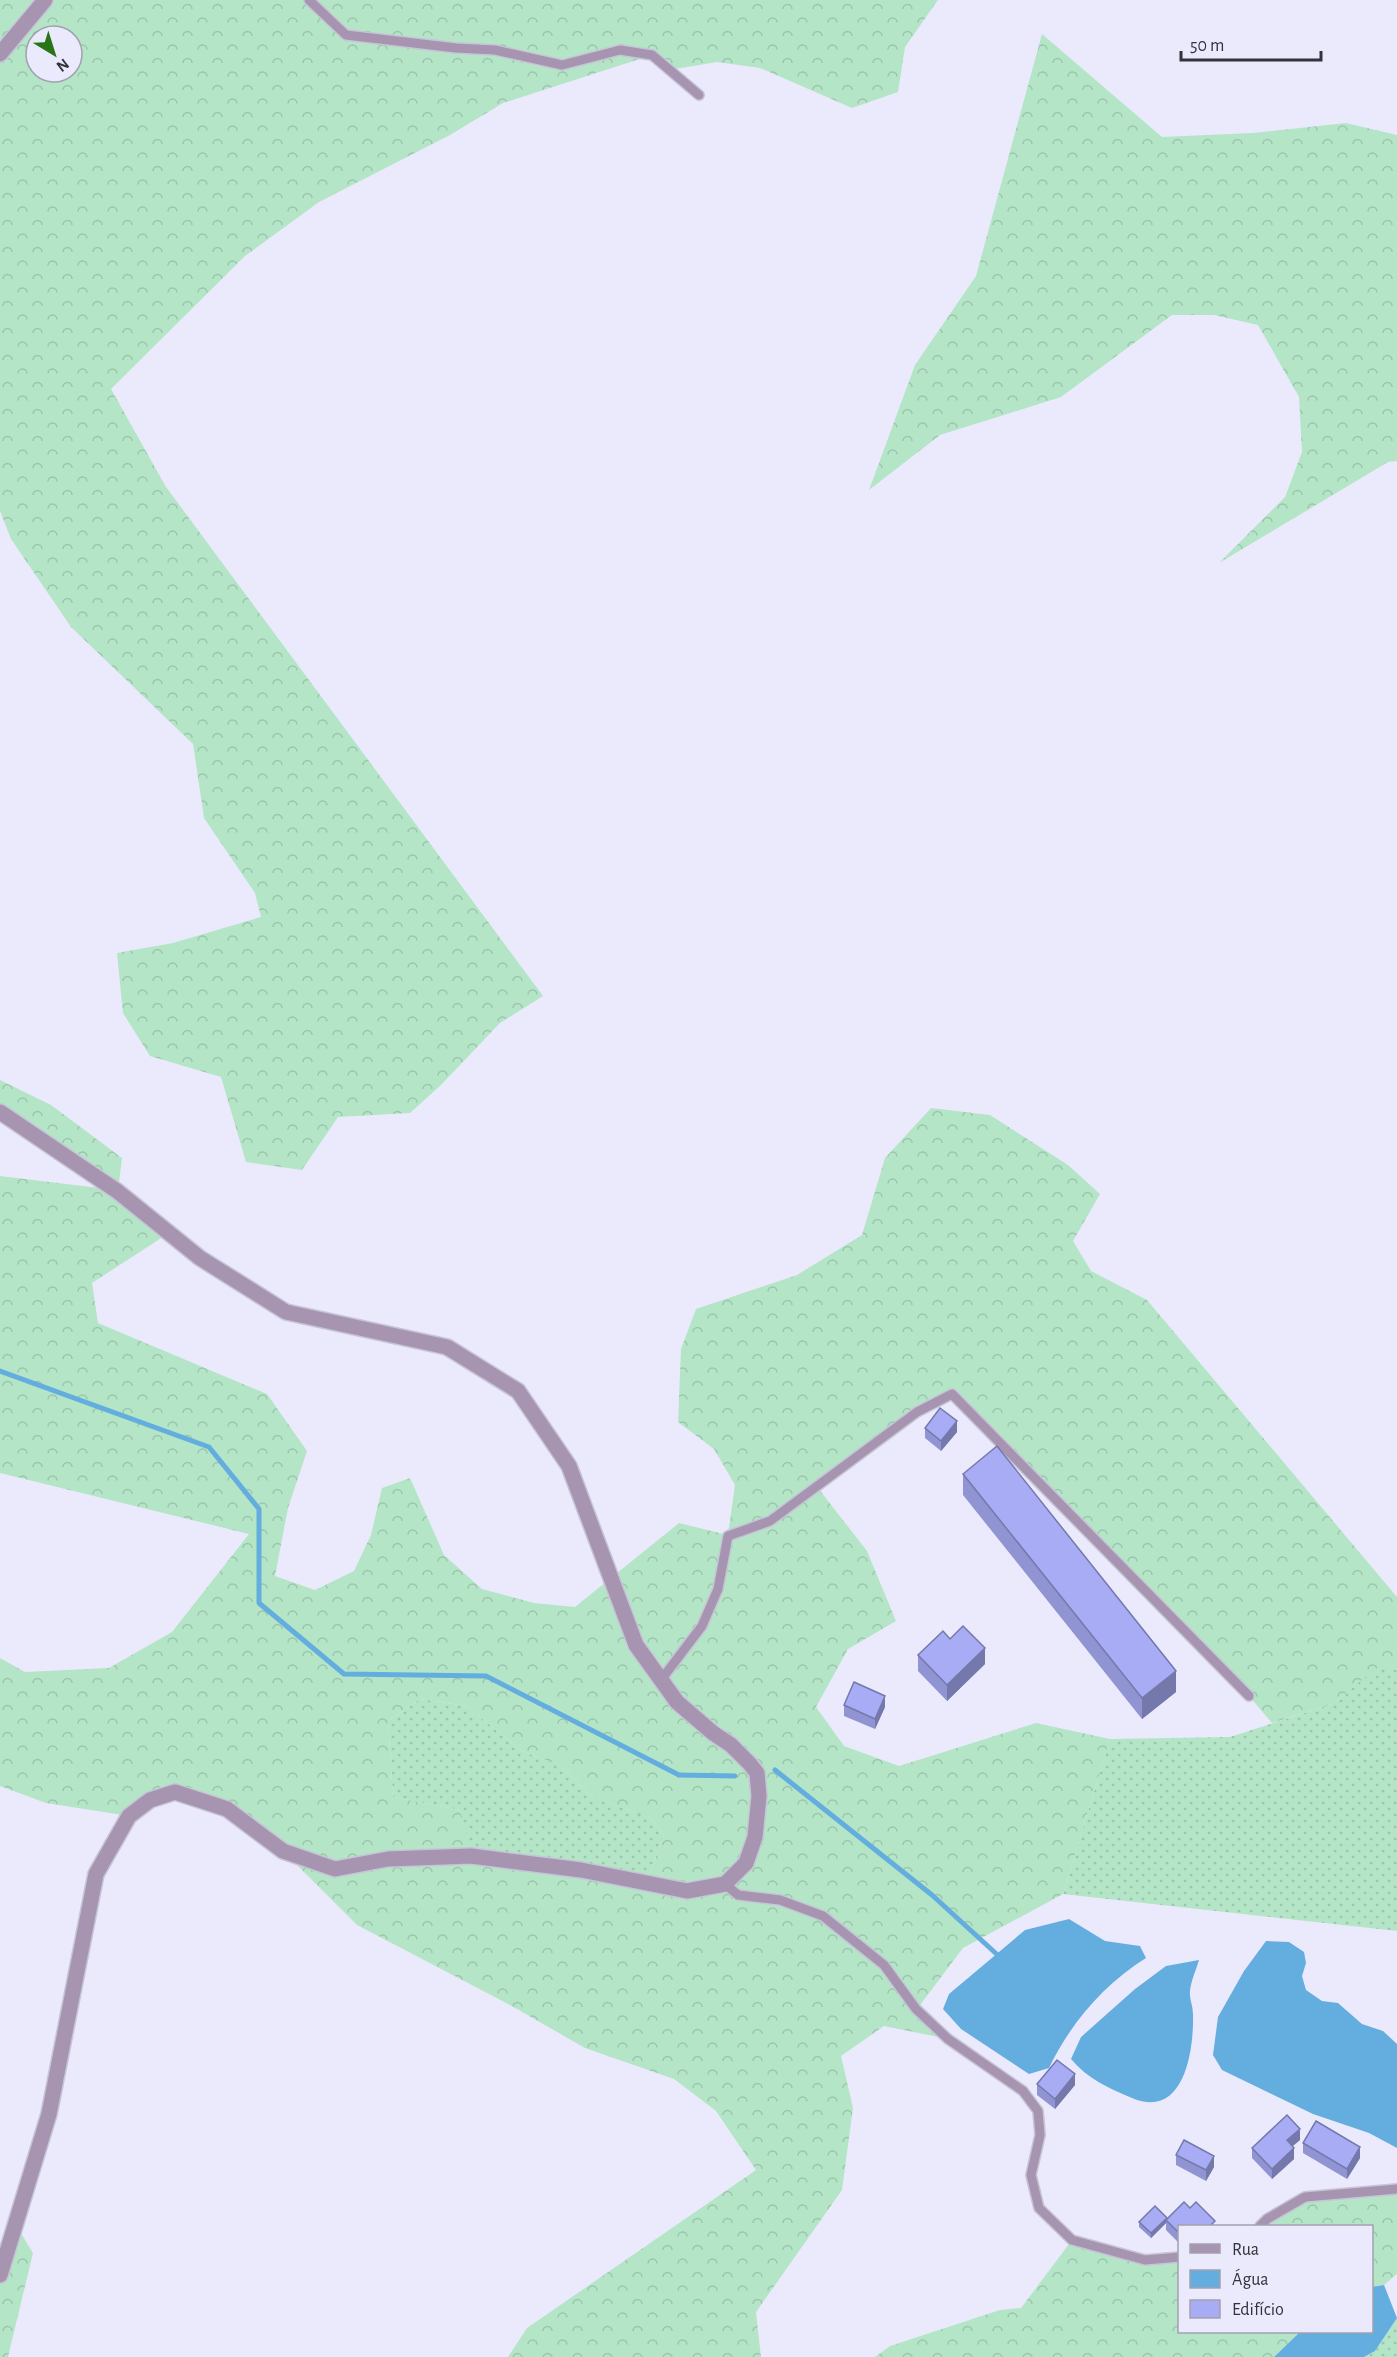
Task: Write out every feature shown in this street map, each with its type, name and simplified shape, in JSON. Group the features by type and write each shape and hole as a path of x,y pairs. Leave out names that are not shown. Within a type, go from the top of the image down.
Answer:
{"street":[{"path":"0,54 45,0"},
{"path":"0,1112 117,1191 200,1258 286,1312 447,1347 518,1391 569,1466 636,1645 677,1702 713,1733 731,1744 757,1773 759,1796 755,1838 746,1863 724,1884 687,1891 581,1870 471,1856 388,1859 335,1869 283,1851 227,1809 176,1792 150,1800 129,1816 96,1874 49,2114 0,2275"}],"lane":[{"path":"309,0 346,35 456,48 495,50 562,65 620,50 652,55 699,95"},
{"path":"661,1680 702,1626 718,1589 728,1536 770,1521 917,1412 952,1394 1249,1696"},
{"path":"724,1884 738,1894 780,1900 823,1916 884,1965 916,2009 948,2039 1023,2091 1038,2111 1040,2135 1030,2175 1039,2208 1072,2240 1145,2260 1178,2257"},
{"path":"1261,2225 1267,2219 1305,2197 1397,2189"}],"green space":[{"path":"0,0 938,0 905,47 898,92 852,108 760,68 717,62 669,70 652,55 503,103 450,135 319,202 245,256 111,389 166,487 543,996 500,1023 441,1085 410,1113 338,1117 302,1170 246,1162 221,1077 150,1056 123,1013 117,953 173,943 261,917 255,893 204,818 193,744 71,627 11,539 0,511"},
{"path":"1042,34 1162,137 1253,133 1346,123 1397,135 1397,461 1388,462 1219,563 1285,497 1302,452 1299,397 1258,325 1214,315 1172,315 1061,397 940,435 869,490 915,365 976,276"},
{"path":"0,1080 51,1105 122,1158 118,1191 169,1233 92,1283 98,1323 267,1394 307,1451 288,1508 275,1576 315,1590 354,1571 371,1535 382,1488 410,1478 444,1555 482,1589 534,1603 575,1607 679,1523 728,1535 735,1485 714,1449 678,1422 681,1349 696,1309 797,1275 862,1235 885,1158 931,1108 990,1115 1068,1165 1100,1194 1073,1241 1091,1271 1147,1300 1397,1597 1397,1670 1382,1664 1332,1704 1272,1723 1249,1696 952,1394 917,1412 818,1488 867,1551 896,1621 848,1649 816,1707 844,1746 899,1766 1036,1723 1110,1739 1063,1894 963,1948 917,2009 948,2039 884,2026 841,2056 853,2108 842,2190 756,2312 761,2357 508,2357 527,2328 756,2170 716,2111 674,2079 585,2048 510,2005 357,1925 283,1851 227,1809 175,1792 129,1816 46,1803 0,1786 0,1658 25,1672 109,1668 172,1632 249,1534 0,1473 0,1176 116,1190 0,1112","holes":["420,1699 467,1706 522,1751 561,1766 590,1795 652,1819 664,1835 646,1883 472,1856 460,1810 393,1797 388,1721"]},
{"path":"1382,1663 1397,1670 1397,1931 1063,1894 1110,1739 1230,1737 1332,1704"},
{"path":"420,1699 467,1706 522,1751 561,1766 590,1795 652,1819 664,1835 646,1883 471,1856 460,1810 393,1797 388,1721"},
{"path":"1397,2189 1397,2274 1384,2285 1373,2287 1373,2225 1262,2225 1305,2197"},
{"path":"16,2225 33,2253 8,2357 0,2357 0,2275"},
{"path":"1072,2240 1145,2260 1178,2257 1178,2333 1299,2333 1274,2357 875,2357 890,2346 1000,2310 1021,2308"},
{"path":"1397,2318 1397,2357 1364,2357 1375,2351"}],"water":[{"path":"1069,1919 1105,1941 1140,1946 1146,1958 1116,1980 1090,2006 1067,2036 1049,2068 1029,2074 961,2029 943,2009 949,1994 1025,1930"},
{"path":"1266,1941 1289,1942 1304,1952 1306,1963 1302,1976 1306,1990 1322,2001 1338,2003 1362,2024 1383,2031 1397,2044 1397,2148 1369,2133 1313,2114 1222,2070 1213,2055 1218,2017 1244,1971"},
{"path":"1199,1960 1190,1991 1193,2029 1188,2063 1174,2091 1164,2099 1150,2102 1132,2098 1091,2077 1071,2059 1081,2037 1135,1989 1166,1966"},
{"path":"1384,2285 1397,2318 1375,2351 1364,2357 1274,2357 1299,2333 1373,2333 1373,2287"}],"building":[{"path":"940,1408 957,1421 941,1441 925,1428"},
{"path":"997,1446 1176,1671 1142,1698 963,1474"},
{"path":"963,1626 985,1648 947,1685 918,1655 943,1631 950,1639"},
{"path":"854,1682 885,1696 875,1719 844,1705"},
{"path":"1057,2060 1075,2074 1055,2099 1037,2084"},
{"path":"1287,2115 1300,2129 1287,2140 1294,2148 1272,2169 1252,2148"},
{"path":"1316,2121 1360,2147 1347,2169 1303,2143"},
{"path":"1184,2140 1214,2156 1206,2170 1176,2155"},
{"path":"1184,2202 1190,2208 1196,2202 1215,2221 1211,2225 1178,2225 1178,2232 1166,2220"},
{"path":"1155,2206 1167,2218 1151,2233 1139,2222"}],"waterway":[{"path":"0,1371 209,1447 259,1509 259,1603 344,1674 486,1676 679,1775 735,1776"},
{"path":"775,1770 932,1895 1002,1959"}]}
